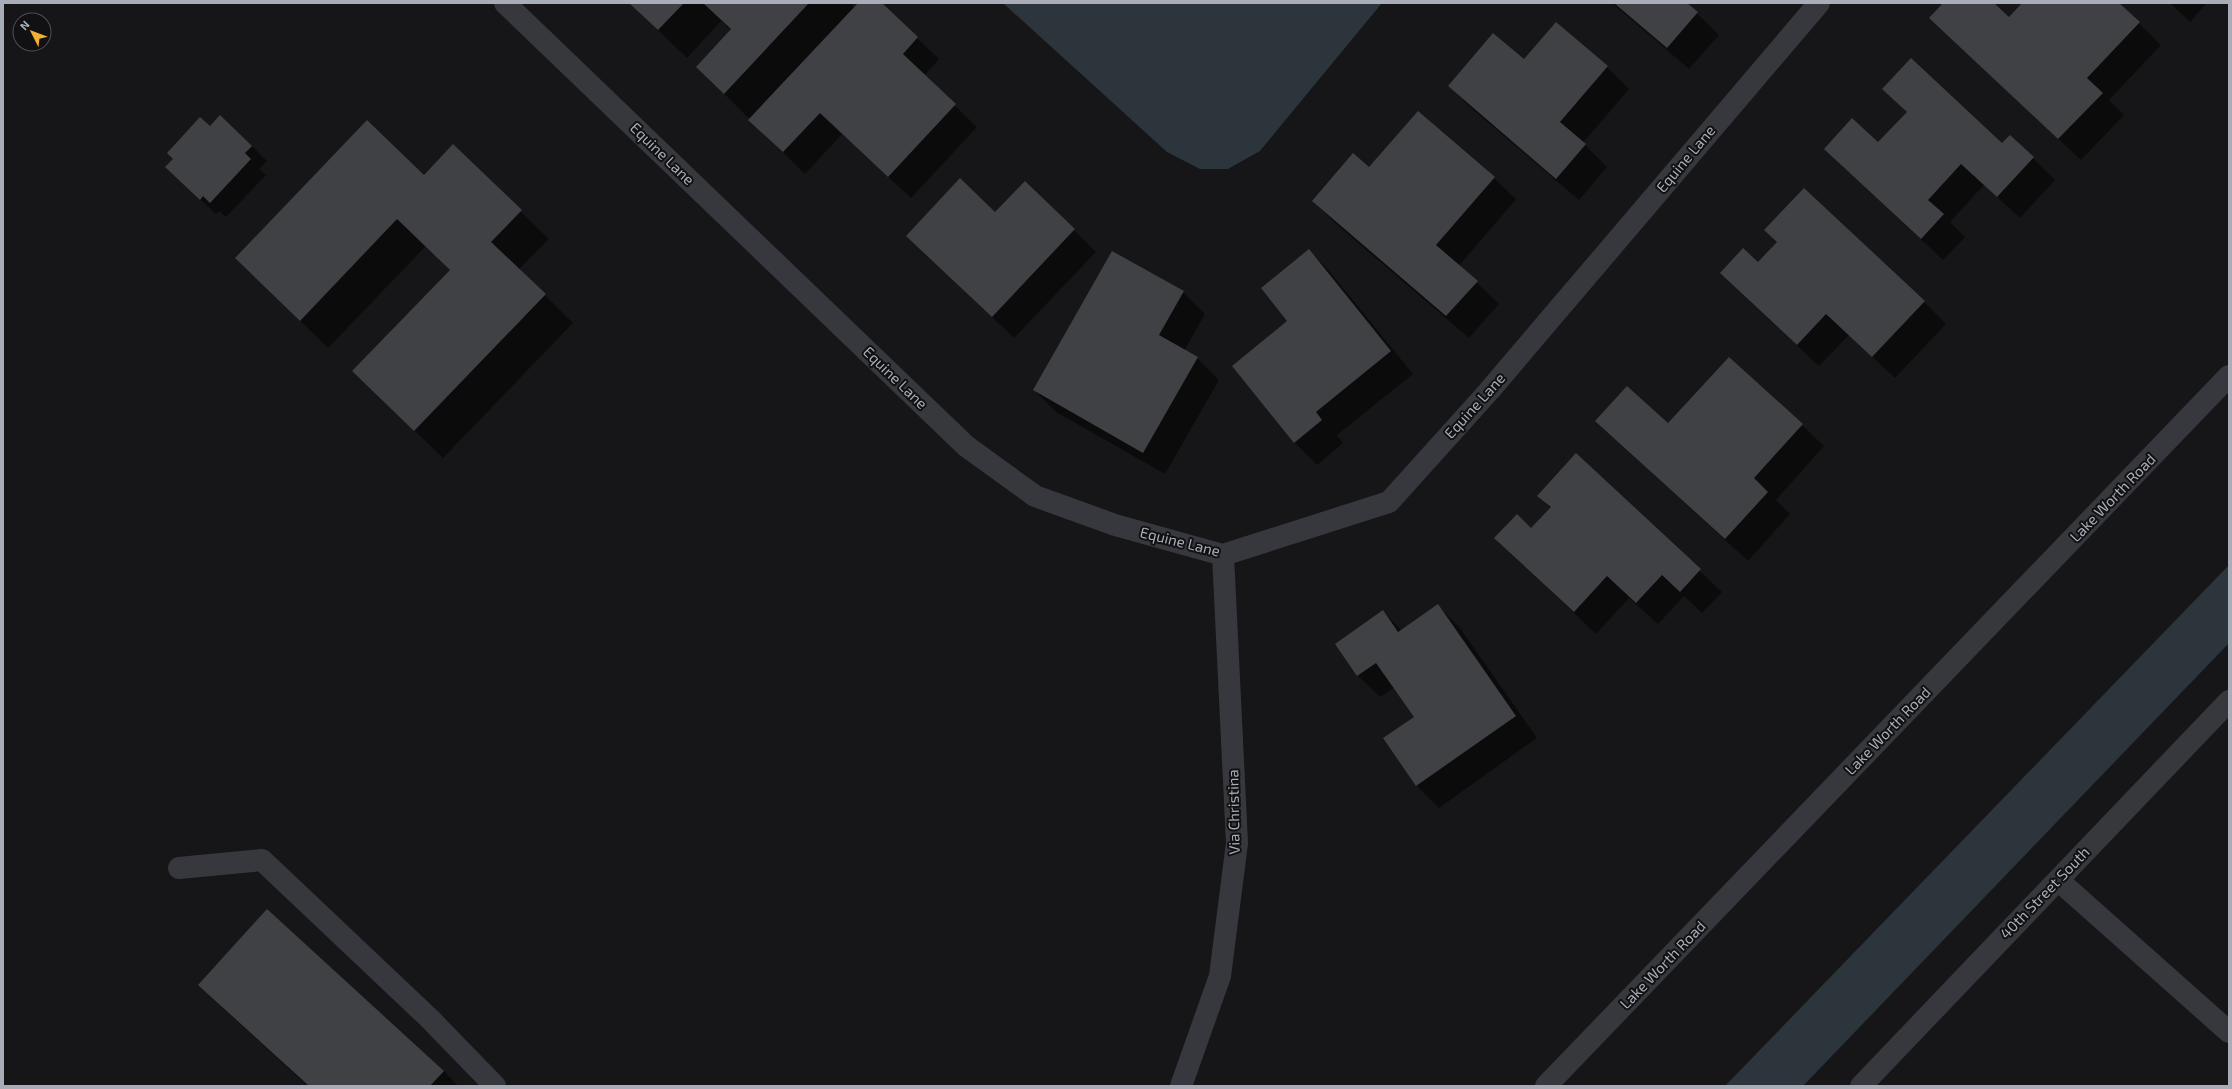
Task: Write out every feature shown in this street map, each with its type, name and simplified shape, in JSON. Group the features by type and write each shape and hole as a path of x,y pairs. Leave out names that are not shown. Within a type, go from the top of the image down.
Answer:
{"street":[{"name":"Equine Lane","path":"505,3 966,446 1035,496 1115,525 1223,555 1389,502 1489,391 1819,3"},
{"name":"Lake Worth Road","path":"1546,1086 2229,376"},
{"name":"Via Christina","path":"1181,1086 1220,976 1238,843 1223,555"},
{"name":"40th Street South","path":"1861,1086 2229,701"},
{"path":"180,868 262,860 430,1019 495,1086"},
{"path":"2058,880 2229,1032"}],"shaded area":[{"path":"1003,3 1382,3 1260,151 1228,169 1200,169 1167,152"},
{"path":"2229,565 2229,643 1803,1086 1725,1086"}],"building":[{"path":"629,3 684,3 658,30"},
{"path":"703,3 809,3 724,94 696,67 731,29"},
{"path":"858,3 882,3 918,37 903,54 956,104 888,177 820,113 783,152 748,120"},
{"path":"1614,3 1687,3 1698,12 1667,48"},
{"path":"1943,3 1994,3 2009,17 2022,3 2119,3 2140,22 2087,78 2103,93 2058,139 1929,18"},
{"path":"1556,22 1608,66 1560,122 1586,144 1556,179 1448,86 1493,33 1524,59"},
{"path":"1911,58 2002,143 2010,135 2034,157 1997,197 1961,164 1928,200 1944,214 1921,239 1824,149 1852,118 1878,142 1907,112 1882,89"},
{"path":"1418,111 1495,177 1436,245 1478,281 1446,316 1312,201 1353,153 1369,167"},
{"path":"220,115 252,146 245,153 251,159 210,203 203,196 200,200 165,167 173,159 167,153 200,117 210,126"},
{"path":"367,120 424,175 453,144 522,210 491,242 546,294 414,431 352,371 450,270 397,219 300,321 235,258"},
{"path":"960,178 995,212 1025,181 1075,229 992,317 906,236"},
{"path":"1804,188 1925,301 1872,357 1826,314 1797,345 1720,273 1743,248 1758,262 1777,242 1764,230"},
{"path":"1309,249 1391,351 1316,412 1322,420 1294,443 1232,366 1287,321 1261,288"},
{"path":"1112,251 1184,291 1159,335 1198,357 1143,453 1033,390"},
{"path":"1729,357 1803,424 1754,478 1768,492 1725,539 1595,421 1627,386 1668,423"},
{"path":"1576,453 1701,569 1680,592 1662,575 1636,603 1607,576 1574,612 1494,538 1517,514 1531,528 1551,507 1537,496"},
{"path":"1438,604 1516,716 1416,786 1383,738 1414,717 1376,663 1357,676 1335,644 1383,610 1398,632"},
{"path":"267,909 444,1071 430,1086 309,1086 198,985"}]}
